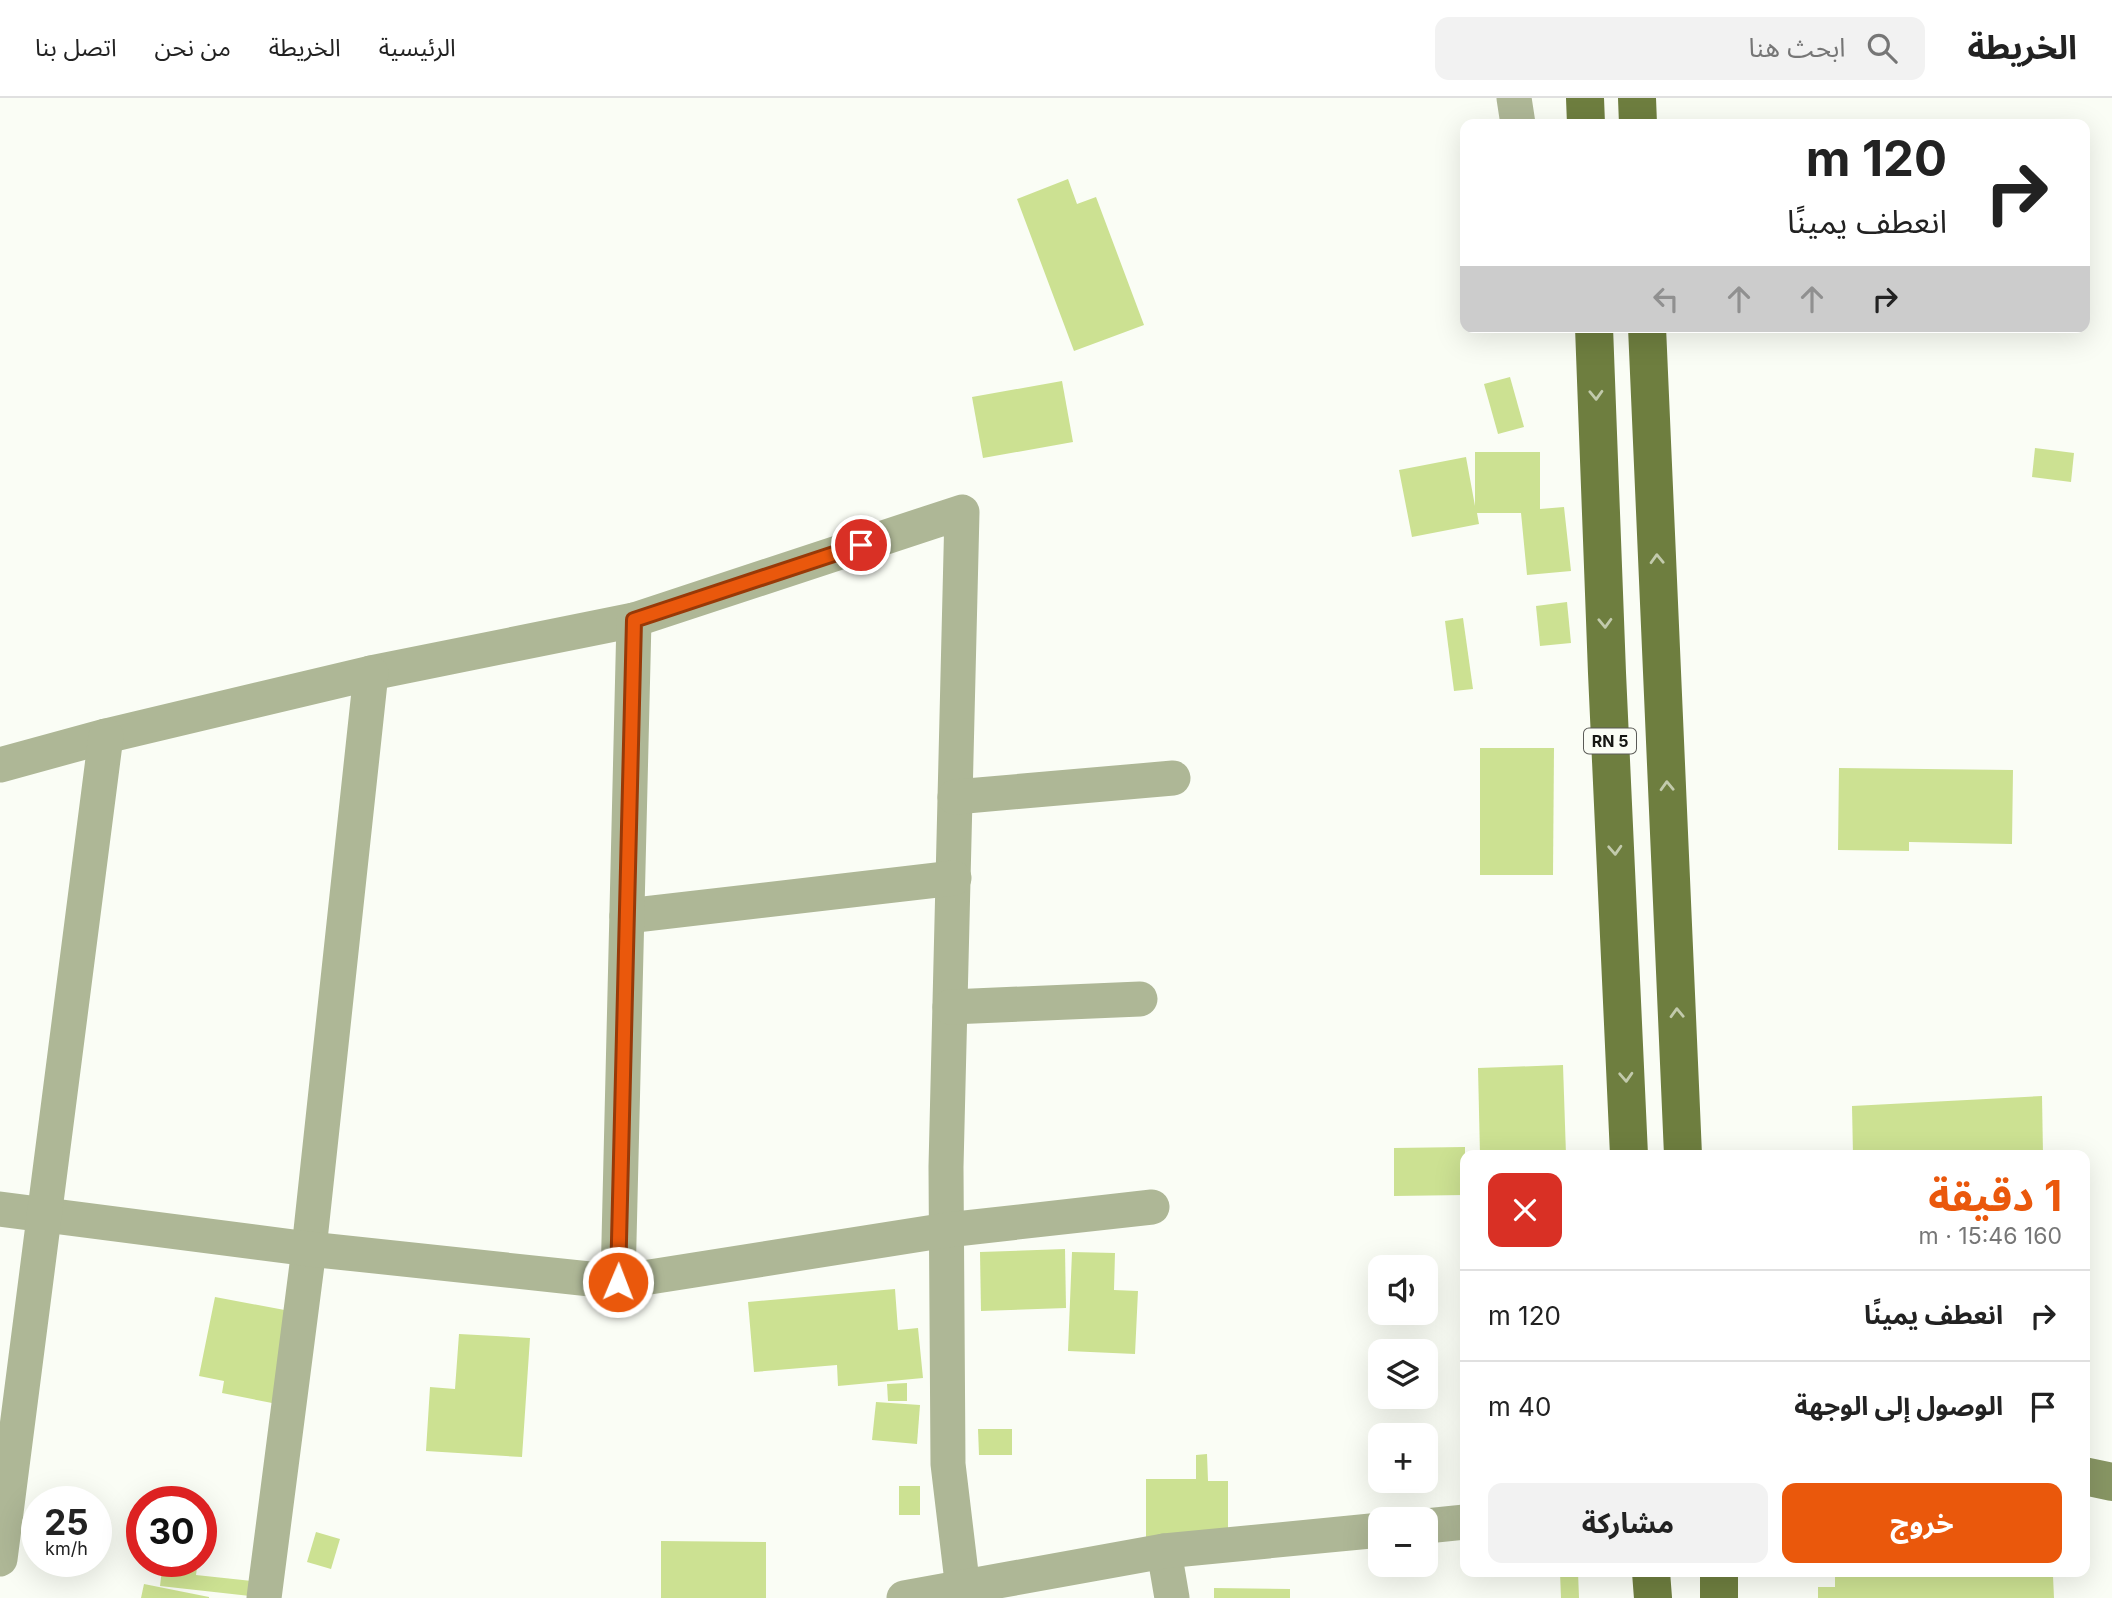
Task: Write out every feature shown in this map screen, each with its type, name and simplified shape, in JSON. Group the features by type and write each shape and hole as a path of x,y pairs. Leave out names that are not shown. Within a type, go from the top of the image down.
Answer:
{"main road":[{"path":"1585,98 1586,119"},
{"path":"1637,98 1638,119"},
{"name":"RN 5","path":"1594,333 1607,687 1629,1150"},
{"path":"1647,333 1683,1150"},
{"path":"2090,1477 2112,1482"},
{"path":"1651,1577 1653,1598"},
{"path":"1719,1577 1719,1598"}],"street":[{"path":"1514,98 1517,119"},
{"path":"0,765 106,736 371,673 634,620 962,512 947,1230 948,1464 964,1593"},
{"path":"618,1282 634,620"},
{"path":"264,1598 309,1248 371,673"},
{"path":"0,1559 106,736"},
{"path":"956,797 1173,778"},
{"path":"627,916 954,878"},
{"path":"950,1007 1140,999"},
{"path":"0,1209 309,1248 618,1282 947,1230 1152,1207"},
{"path":"1438,1525 1460,1523"},
{"path":"904,1598 964,1593 1164,1552 1368,1531"},
{"path":"1164,1552 1172,1598"}],"building":[{"path":"1068,179 1077,204 1096,197 1144,325 1074,351 1017,199"},
{"path":"1510,377 1524,427 1498,434 1484,384"},
{"path":"1062,381 1073,442 983,458 972,397"},
{"path":"2035,448 2074,453 2071,482 2032,477"},
{"path":"1475,452 1540,452 1540,509 1564,507 1571,571 1527,575 1521,513 1477,513 1479,524 1412,537 1399,470 1466,457 1475,506"},
{"path":"1567,602 1571,643 1540,646 1536,606"},
{"path":"1463,618 1473,689 1454,691 1445,621"},
{"path":"1480,748 1554,748 1553,875 1480,875"},
{"path":"1839,768 2013,770 2012,844 1909,842 1909,851 1838,850"},
{"path":"1563,1065 1566,1150 1480,1150 1478,1068"},
{"path":"2042,1096 2043,1150 1853,1150 1852,1106"},
{"path":"1465,1147 1465,1150 1460,1150 1460,1195 1394,1196 1394,1148"},
{"path":"1065,1249 1066,1308 981,1311 980,1252"},
{"path":"1072,1252 1115,1253 1114,1290 1138,1291 1135,1354 1068,1351"},
{"path":"895,1289 898,1330 918,1328 923,1378 838,1386 837,1365 754,1372 748,1302"},
{"path":"215,1297 290,1311 272,1403 222,1393 224,1381 199,1376"},
{"path":"459,1334 530,1338 522,1457 426,1451 430,1387 455,1389"},
{"path":"907,1383 907,1401 888,1401 887,1384"},
{"path":"876,1402 920,1405 917,1444 872,1440"},
{"path":"978,1429 1012,1429 1012,1455 979,1455"},
{"path":"1207,1454 1208,1481 1228,1481 1228,1541 1146,1542 1146,1479 1196,1479 1196,1455"},
{"path":"899,1486 920,1486 920,1515 899,1515"},
{"path":"316,1532 340,1539 331,1569 307,1562"},
{"path":"661,1541 766,1542 766,1598 661,1598"},
{"path":"161,1577 215,1577 252,1581 250,1596 160,1586"},
{"path":"1560,1577 1578,1577 1579,1598 1561,1598"},
{"path":"1835,1577 2053,1577 2054,1598 1818,1598 1818,1587 1835,1587"},
{"path":"144,1584 209,1597 209,1598 141,1598"},
{"path":"1214,1588 1290,1589 1290,1598 1214,1598"}],"route":[{"path":"618,1282 634,620 861,545"}]}
